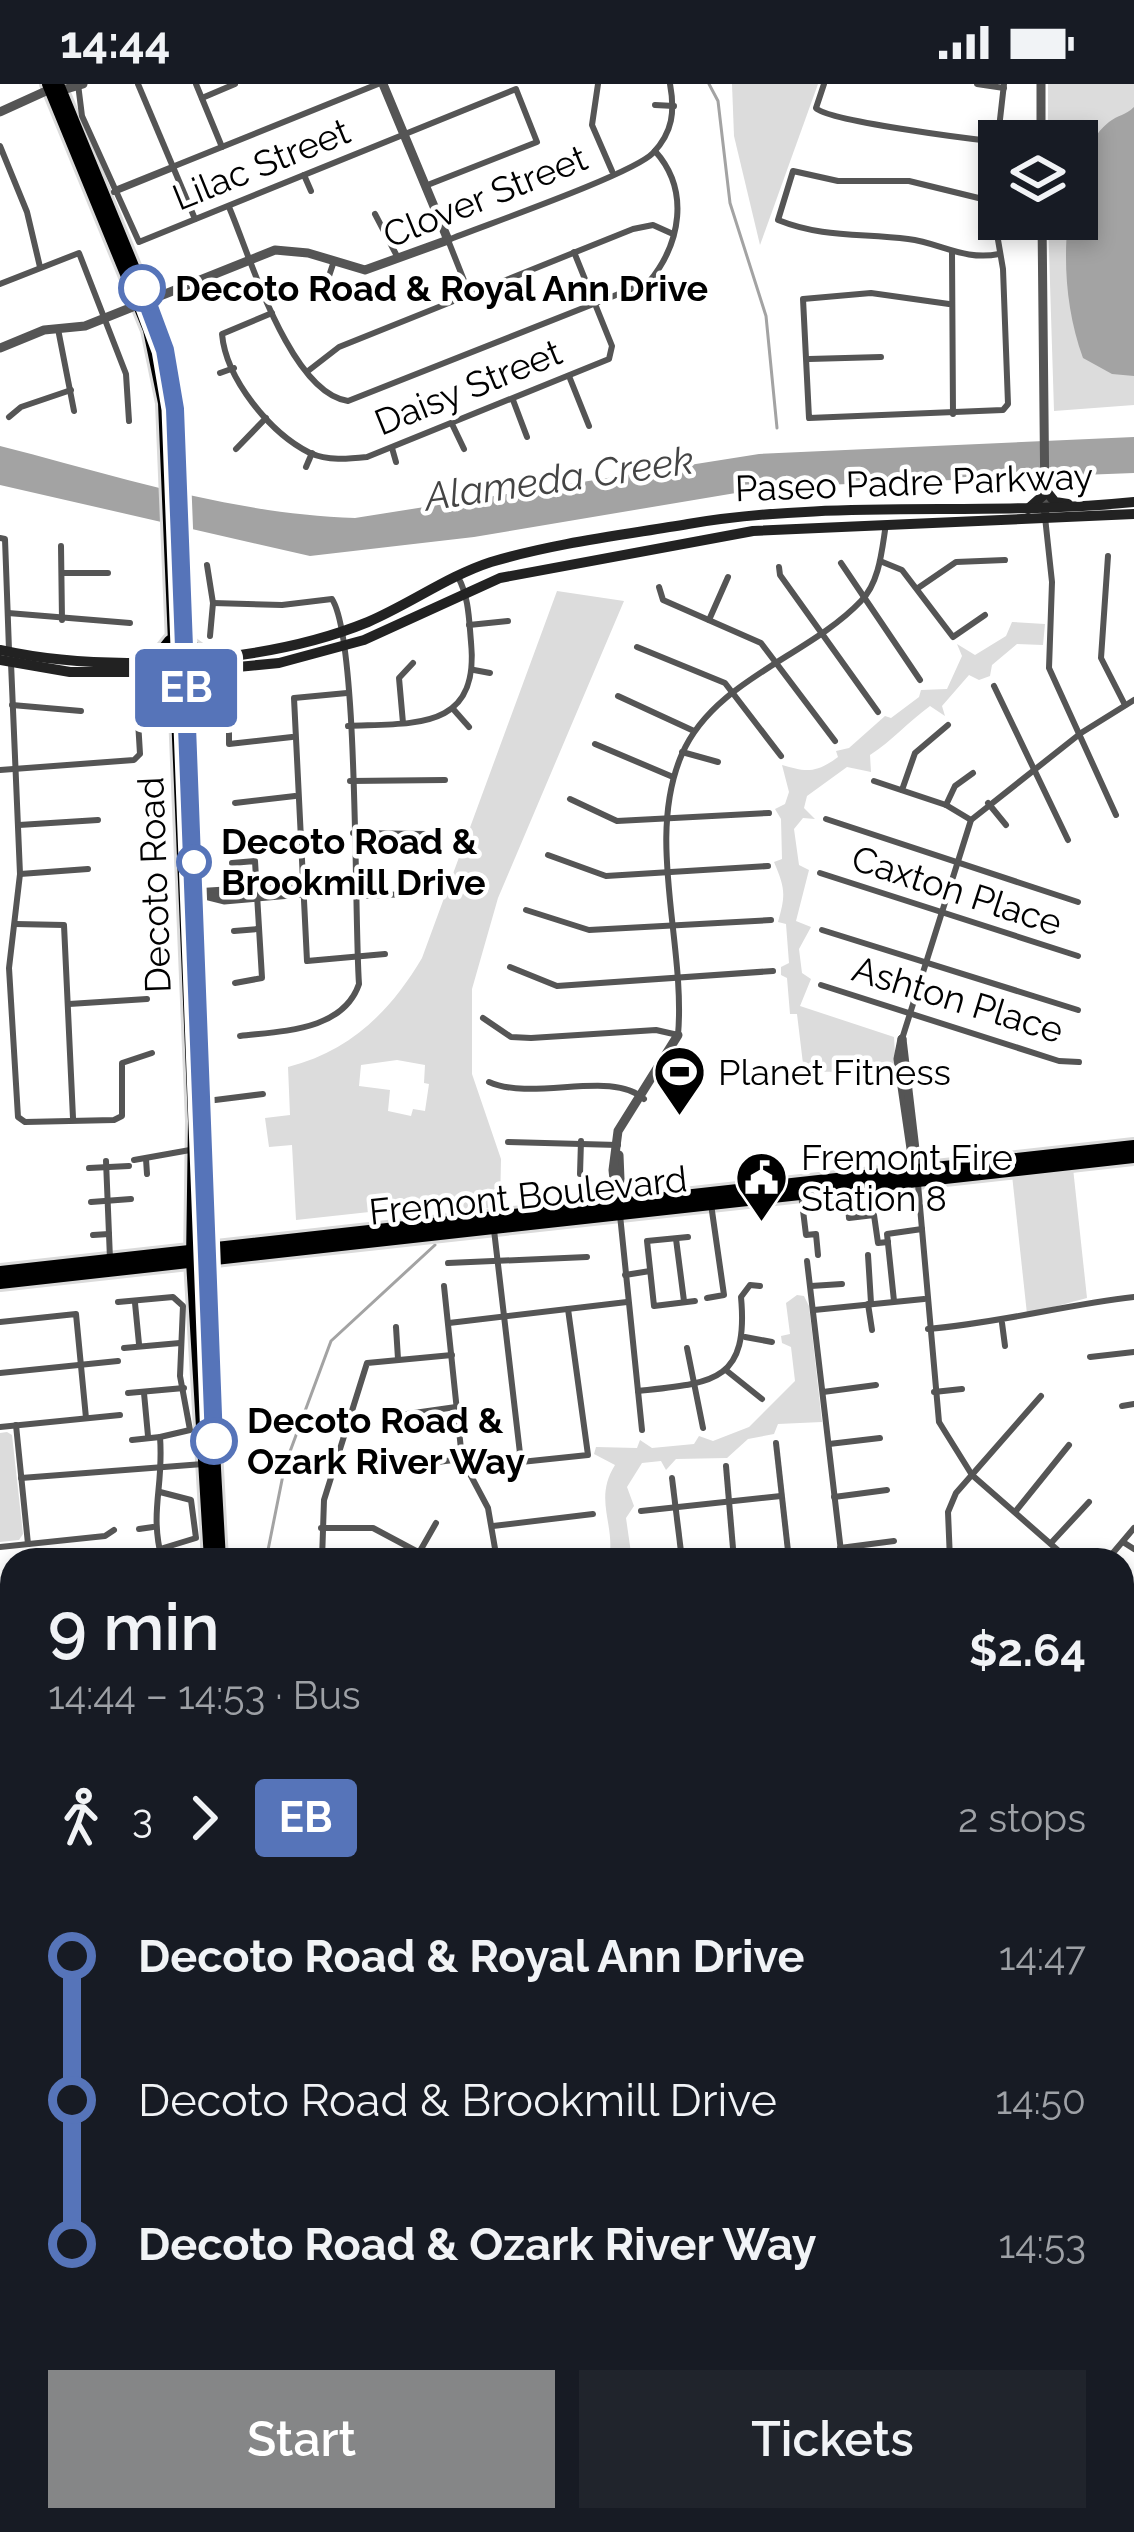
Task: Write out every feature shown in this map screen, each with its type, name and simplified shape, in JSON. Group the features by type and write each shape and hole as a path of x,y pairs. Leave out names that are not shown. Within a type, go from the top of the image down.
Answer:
{"main road":[{"name":"Decoto Road","path":"56,87 170,375 173,544 204,1101 202,1227 197,1255"},
{"path":"1025,511 1047,491 1061,504 1103,506"},
{"name":"Paseo Padre Parkway","path":"5,656 155,666 204,663 342,631 458,576 535,552 694,523 1025,511 1045,516 1134,502"},
{"name":"Paseo Padre Parkway","path":"204,663 279,663 344,646 465,590 538,568 753,531 885,516 1134,514"},
{"path":"178,637 204,663 181,691 155,666 178,637"},
{"name":"Decoto Road","path":"190,893 197,1255 210,1463 210,1548"},
{"name":"Fremont Boulevard","path":"0,1271 494,1230 618,1199 711,1204 1134,1146"},
{"name":"Fremont Boulevard","path":"229,1252 618,1199 1134,1157"},
{"path":"168,1264 199,1285 229,1252 202,1227"},
{"name":"Fremont Boulevard","path":"0,1283 168,1264 197,1255"},
{"name":"Decoto Road","path":"199,1285 199,1364 219,1548"}],"street":[{"path":"138,84 195,220"},
{"path":"196,84 222,148"},
{"path":"202,98 235,84"},
{"path":"0,112 56,87 80,85 82,116 113,192 380,84 469,293"},
{"path":"598,84 592,125 612,173"},
{"path":"229,207 272,313 308,371 332,397 360,399 649,282 673,233 678,191 673,173 655,151 669,132 674,106 670,84"},
{"path":"824,84 816,108 843,122 901,125 978,138"},
{"path":"977,84 1004,86 1001,120"},
{"path":"1041,84 1041,120"},
{"name":"Lilac Street","path":"113,192 139,242 515,89 537,142 425,185"},
{"path":"655,105 674,106"},
{"path":"0,146 27,212 40,267"},
{"name":"Clover Street","path":"0,348 107,318 251,259 288,250 365,270 399,261 655,151"},
{"path":"978,195 909,182 838,181 794,171 776,213 778,220 812,234 914,239 979,258 999,254"},
{"path":"304,175 310,191"},
{"path":"374,214 399,261"},
{"path":"308,371 339,347 632,229 652,225 673,233"},
{"path":"949,304 871,293 803,299 809,418 1006,407 998,240"},
{"path":"1042,240 1045,516 1052,582 1048,668 1116,815"},
{"path":"574,252 595,304"},
{"path":"0,284 79,253 126,374 129,422"},
{"path":"952,253 953,413"},
{"path":"328,282 333,264"},
{"name":"Daisy Street","path":"311,453 340,460 392,448 613,354 595,304"},
{"path":"272,313 222,334 234,368 266,418 311,453 306,467"},
{"path":"58,329 74,411"},
{"path":"808,359 881,357"},
{"path":"220,373 234,368"},
{"path":"569,376 590,426"},
{"path":"9,417 21,406 72,390"},
{"path":"513,400 527,437"},
{"path":"236,448 266,418"},
{"path":"452,424 464,449"},
{"path":"392,448 396,462"},
{"path":"642,1430 618,1199 618,1145 622,1120 642,1097 678,1035 679,979 668,820 673,777 694,731 734,694 863,600 880,561 885,516"},
{"path":"3,538 8,613 5,656 19,825 20,874 9,968 18,1117 25,1122 122,1116 122,1063 152,1053"},
{"path":"62,546 62,621"},
{"path":"1108,556 1101,658 1125,705"},
{"path":"917,588 956,562 1005,560"},
{"path":"880,561 902,570 953,637 985,615"},
{"path":"841,563 920,680"},
{"path":"207,565 213,603 210,636"},
{"path":"779,567 819,632 878,712"},
{"path":"62,573 108,573"},
{"path":"348,726 430,721 454,710 474,670 465,590 458,576"},
{"path":"710,620 728,577"},
{"path":"659,587 663,600 761,643 835,741"},
{"path":"213,603 282,605 323,596 338,607 347,693 357,896 356,994 305,1029 240,1036"},
{"path":"8,613 130,623"},
{"path":"470,625 508,621"},
{"path":"637,647 725,683 781,756"},
{"path":"403,723 399,677 412,663"},
{"path":"474,670 490,673"},
{"path":"994,686 1009,725 1037,766 1068,840"},
{"path":"347,693 294,698 292,737 307,961 385,954"},
{"path":"618,696 694,731"},
{"path":"1056,1548 972,1474 949,1444 934,1392 902,1039 971,820 1081,733 1134,700"},
{"path":"12,705 81,711"},
{"path":"230,710 229,744 292,737"},
{"path":"454,710 469,727"},
{"path":"0,770 134,760 140,754 137,721"},
{"path":"902,790 915,753 948,725"},
{"path":"595,744 673,777"},
{"path":"682,752 718,762"},
{"path":"946,805 955,786 973,773"},
{"path":"350,781 445,780"},
{"path":"874,781 946,805 971,820"},
{"path":"235,803 295,796"},
{"path":"570,799 617,821 769,813"},
{"path":"988,802 1006,826"},
{"path":"826,819 1078,902"},
{"path":"19,825 98,820"},
{"path":"353,833 427,834"},
{"path":"548,855 605,876 768,866"},
{"path":"232,862 255,861 262,977 235,983"},
{"path":"20,874 88,869"},
{"name":"Caxton Place","path":"820,873 1078,956"},
{"path":"190,893 224,900 302,889"},
{"path":"357,896 410,894"},
{"path":"526,910 589,930 771,920"},
{"path":"16,924 64,925 73,1118"},
{"path":"233,931 258,929"},
{"path":"822,929 1078,1010"},
{"path":"510,967 557,986 773,971"},
{"name":"Ashton Place","path":"821,986 1059,1061 1079,1062"},
{"path":"69,1004 147,1000"},
{"path":"483,1018 511,1037 656,1030 678,1035"},
{"path":"0,1026 11,1024"},
{"path":"489,1082 512,1092 626,1086 642,1097"},
{"path":"204,1101 263,1094"},
{"path":"508,1142 618,1145"},
{"path":"580,1174 581,1142"},
{"path":"147,1174 150,1153 194,1150"},
{"path":"89,1168 146,1159"},
{"path":"106,1164 110,1259"},
{"path":"801,1194 806,1235"},
{"path":"91,1202 131,1199"},
{"path":"707,1298 724,1295 711,1204"},
{"path":"848,1206 849,1218 874,1215 878,1244 922,1229"},
{"path":"494,1230 521,1462 589,1455 568,1309"},
{"path":"93,1235 110,1234"},
{"path":"792,1236 816,1234 818,1255"},
{"path":"688,1237 647,1241 650,1271 654,1306 695,1301"},
{"path":"887,1238 894,1300"},
{"path":"676,1239 684,1303"},
{"path":"868,1255 872,1330"},
{"path":"448,1263 587,1257"},
{"path":"807,1261 841,1548 894,1541"},
{"path":"625,1275 650,1271"},
{"path":"811,1286 842,1284"},
{"path":"444,1286 462,1459 494,1526 496,1548"},
{"path":"638,1391 692,1385 727,1371 745,1337 745,1289 760,1286"},
{"path":"928,1329 1002,1323 1070,1304 1134,1298"},
{"path":"814,1310 924,1299"},
{"path":"118,1302 179,1300 190,1430 133,1440"},
{"path":"449,1323 627,1302"},
{"path":"135,1303 139,1344"},
{"path":"0,1322 76,1314 86,1418"},
{"path":"1002,1323 1005,1346"},
{"path":"396,1327 398,1360"},
{"path":"745,1337 772,1342"},
{"path":"124,1348 180,1343"},
{"path":"687,1348 703,1428"},
{"path":"1090,1357 1134,1352"},
{"path":"322,1548 335,1455 367,1363 452,1355"},
{"path":"0,1373 118,1361"},
{"path":"181,1366 199,1364"},
{"path":"727,1371 761,1399"},
{"path":"823,1392 876,1385"},
{"path":"128,1393 184,1388"},
{"path":"934,1392 962,1389"},
{"path":"145,1393 148,1436"},
{"path":"950,1548 948,1512 972,1474 1041,1396"},
{"path":"1122,1406 1134,1404"},
{"path":"407,1414 456,1407"},
{"path":"0,1427 120,1415"},
{"path":"16,1425 28,1544"},
{"path":"160,1437 163,1469 153,1527 160,1548"},
{"path":"829,1444 880,1438"},
{"path":"776,1443 788,1548"},
{"path":"1015,1512 1069,1445"},
{"path":"388,1468 462,1459"},
{"path":"21,1478 210,1463"},
{"path":"726,1466 732,1548"},
{"path":"673,1478 680,1548"},
{"path":"834,1497 887,1490"},
{"path":"160,1492 191,1500 196,1538 163,1548"},
{"path":"641,1511 781,1496"},
{"path":"1051,1543 1089,1502"},
{"path":"494,1526 593,1514"},
{"path":"421,1548 436,1523"},
{"path":"140,1529 153,1527"},
{"path":"321,1528 373,1528 411,1548"},
{"path":"1118,1548 1134,1528"},
{"path":"0,1547 105,1536 114,1530"},
{"path":"1123,1542 1132,1548"}],"shaded area":[{"path":"732,84 818,84 760,245 734,136"},
{"path":"1048,84 1134,84 1134,405 1054,411 1049,240 1098,240 1098,120 1048,120"},
{"path":"1134,107 1134,376 1112,374 1083,358 1070,307 1066,254 1067,240 1098,240 1098,134"},
{"name":"Alameda Creek","path":"1134,437 1134,473 771,487 474,537 310,556 0,485 0,446 219,501 355,518 759,454"},
{"path":"557,591 624,601 498,898 472,989 472,1074 501,1159 500,1207 463,1210 461,1202 296,1220 292,1145 269,1147 265,1118 290,1115 288,1067 331,1051 366,1027 396,996 422,958","holes":["397,1060 425,1065 424,1083 429,1084 425,1111 413,1109 411,1116 388,1111 390,1090 359,1086 361,1065"]},
{"path":"1012,622 1045,624 1043,645 1017,644 992,665 990,676 979,680 969,675 942,706 945,716 930,706 870,755 871,772 847,767 807,796 804,808 815,819 803,818 794,829 799,865 809,870 796,921 811,927 799,949 802,973 811,979 800,1006 894,1037 896,1071 804,1072 797,1014 790,1014 787,978 781,975 781,967 789,963 786,924 778,922 783,891 774,862 782,859 781,819 775,809 785,804 789,792 782,765 809,770 830,763 838,757 836,751 849,748 885,716 891,718 919,697 921,690 947,689 962,656 957,644 975,655 1006,636"},
{"path":"1073,1168 1087,1298 1027,1314 1012,1175"},
{"path":"797,1295 804,1296 809,1306 822,1422 778,1424 774,1434 748,1439 727,1458 676,1459 666,1470 661,1461 642,1463 627,1487 634,1506 626,1518 630,1548 610,1548 605,1501 615,1465 594,1454 596,1447 637,1448 640,1440 652,1448 694,1444 699,1436 713,1441 749,1427 795,1381 791,1347 782,1343 781,1336 790,1334 786,1303"},
{"path":"0,1433 12,1435 23,1534 19,1540 0,1542"}],"waterway":[{"path":"709,84 718,101 730,203 766,316 777,428"},
{"path":"268,1548 285,1465 331,1341 435,1245"}],"bus line":[{"name":"EB","path":"142,288 165,350 175,409 204,1082 203,1249 214,1441"}],"place":[{"name":"Decoto Road & Royal Ann Drive","path":"142,288"},
{"name":"Decoto Road & Brookmill Drive","path":"194,862"},
{"name":"Planet Fitness","path":"679,1118"},
{"name":"Fremont Fire Station 8","path":"762,1224"},
{"name":"Decoto Road & Ozark River Way","path":"214,1441"}]}
